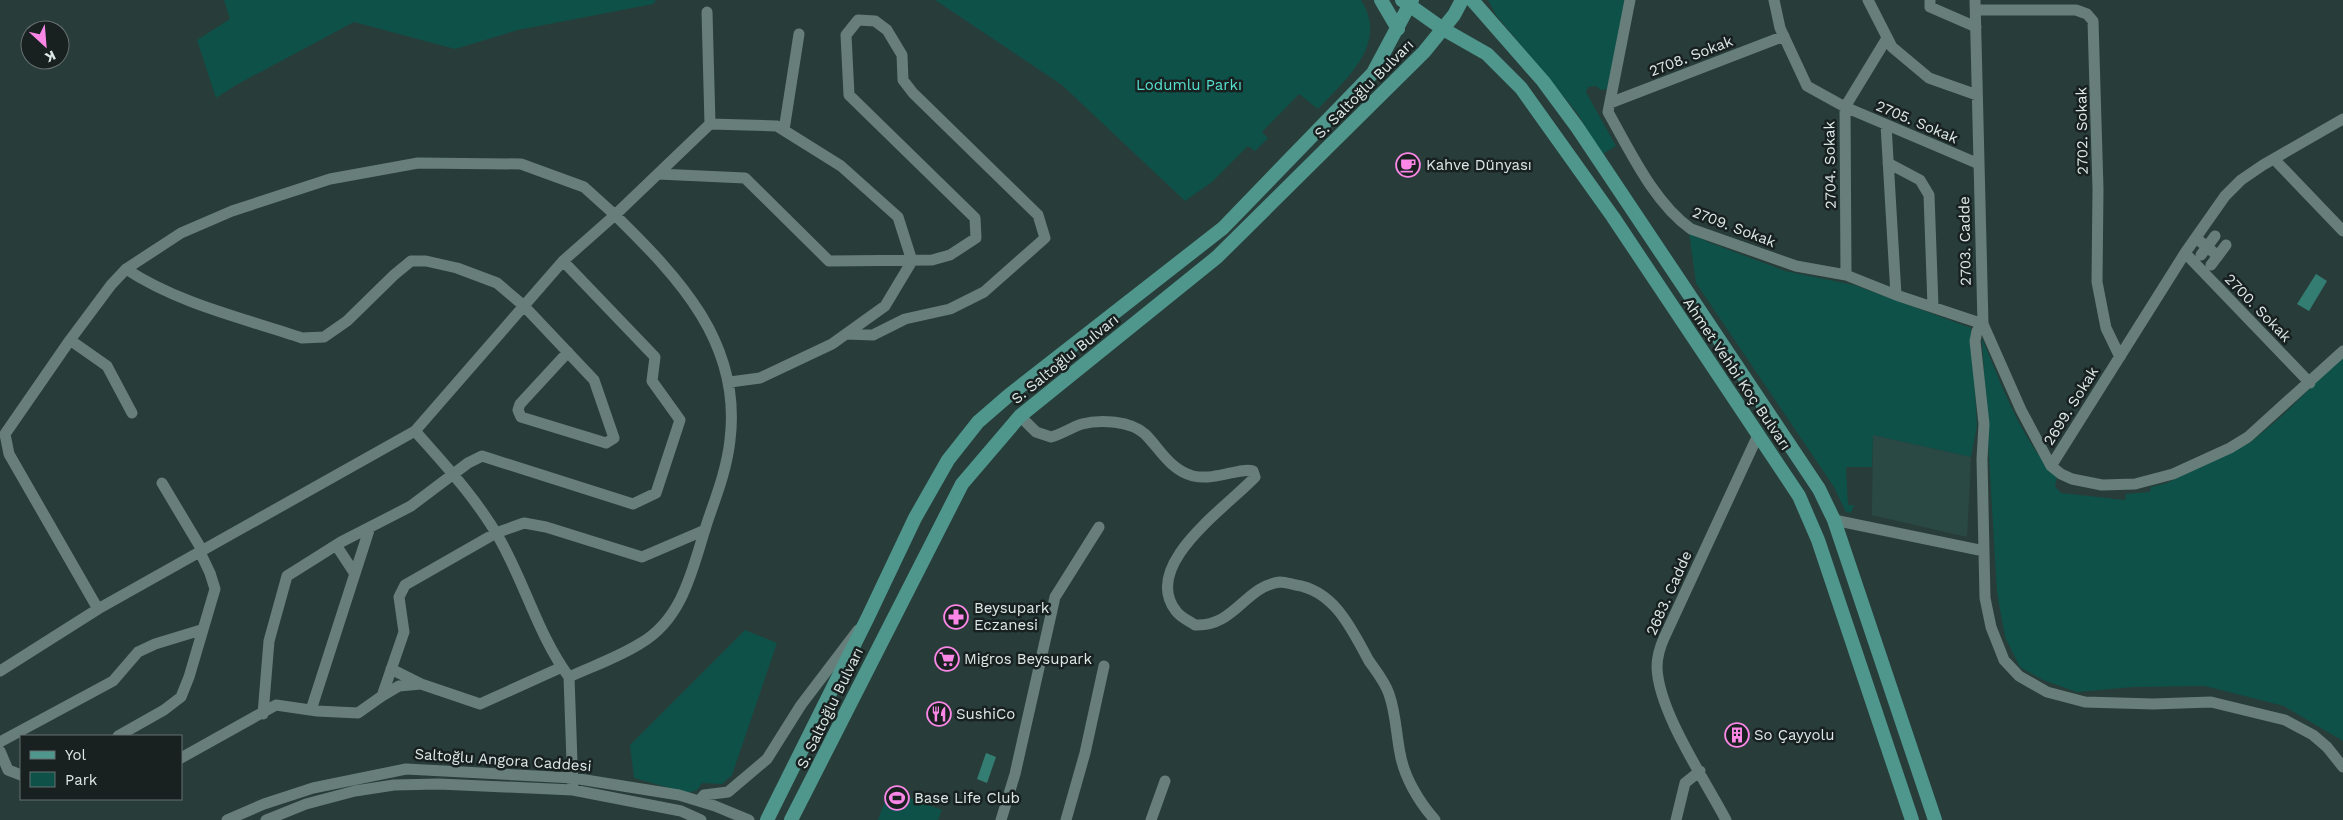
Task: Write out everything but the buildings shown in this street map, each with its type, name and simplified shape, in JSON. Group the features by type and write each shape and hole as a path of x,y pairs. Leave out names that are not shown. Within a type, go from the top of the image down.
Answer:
{"main road":[{"path":"1381,0 1398,29"},
{"name":"S. Saltoğlu Bulvarı","path":"791,820 962,484 997,440 1020,416 1218,257 1395,82 1443,29 1454,15 1462,0"},
{"name":"Ahmet Vehbi Koç Bulvarı","path":"1472,0 1543,82 1577,127 1805,465 1825,499 1834,520 1935,820"},
{"name":"S. Saltoğlu Bulvarı","path":"767,820 915,518 948,460 978,422 1008,396 1223,228 1373,73 1398,29 1408,2"},
{"name":"Ahmet Vehbi Koç Bulvarı","path":"1408,2 1443,29 1487,54 1521,88 1613,217 1799,496 1812,524 1912,820"}],"street":[{"name":"2709. Sokak","path":"1630,0 1608,112 1643,175 1680,222 1690,229 1796,266 1846,275 1896,295 1983,324"},
{"name":"2705. Sokak","path":"1774,0 1784,36 1807,86 1845,107 1979,164"},
{"path":"1868,0 1892,47 1929,78 1977,94"},
{"path":"1930,0 1930,8 1976,27"},
{"name":"2703. Cadde","path":"1976,5 1983,324 2021,410 2051,466"},
{"name":"2702. Sokak","path":"1976,5 2076,10 2087,14 2093,21 2098,189 2096,282 2106,328 2120,357"},
{"path":"707,12 710,124"},
{"path":"658,174 745,178 829,261 912,261 950,255 976,238 975,218 849,95 846,35 858,20 875,21 887,30 902,54 903,80 913,93 1038,215 1045,238 984,292 950,309 905,319 873,335 846,334"},
{"path":"784,130 799,34"},
{"name":"2708. Sokak","path":"1610,103 1784,36"},
{"name":"2704. Sokak","path":"1846,275 1845,107 1887,38"},
{"name":"2699. Sokak","path":"2343,119 2274,159 2232,188 2185,253 2051,466 2061,474 2072,479 2102,485 2152,481 2211,458 2236,445 2264,424 2343,352"},
{"path":"0,671 98,609 415,431 563,261 615,215 710,124 777,126 841,166 898,217 912,261 885,306 832,344 760,378 730,382"},
{"path":"1886,125 1896,295"},
{"path":"2274,159 2343,232"},
{"path":"98,609 9,454 5,434 70,340 111,285 126,270 180,233 232,211 330,179 418,163 521,164 584,187 615,215 686,290 706,319 730,382 730,440 722,479 681,600 664,624 642,643 569,677"},
{"path":"1888,163 1920,180 1929,194 1933,306"},
{"path":"2204,251 2215,236"},
{"path":"2196,238 2204,251 2218,256"},
{"path":"2211,265 2226,244"},
{"name":"2700. Sokak","path":"2185,253 2310,383"},
{"path":"126,270 148,284 173,295 302,338 324,337 347,321 394,274 411,261 426,260 457,268 497,282 524,306 568,352 594,380 614,438 606,442 521,417 518,410 520,404 568,352"},
{"path":"263,714 269,641 287,576 336,545 411,506 468,464 482,456 633,504 656,493 680,420 652,380 656,357 563,261"},
{"path":"1983,324 1977,331 1975,341 1984,424 1982,458 1985,598 1991,627 2004,660 2019,676 2047,692 2085,702 2153,704 2211,702 2284,720 2313,735 2327,747 2343,768"},
{"path":"70,340 106,366 132,413"},
{"path":"1020,416 1036,432 1051,437 1082,424 1107,420 1125,425 1144,433 1159,452 1179,471 1192,476 1214,478 1245,470 1253,471 1255,477 1182,548 1171,566 1167,592 1176,612 1195,625 1216,624 1262,589 1281,582 1302,586 1325,597 1346,619 1388,692 1397,723 1400,754 1415,792 1435,820"},
{"path":"415,431 478,504 496,533 554,657 569,677 573,784"},
{"name":"2683. Cadde","path":"1726,820 1665,705 1659,679 1658,657 1664,638 1758,435"},
{"path":"120,735 164,710 180,697 189,678 201,630 215,589 201,551 162,483"},
{"path":"1834,520 1984,551"},
{"path":"382,696 404,632 399,597 405,585 496,533 524,523 546,527 642,557 705,530"},
{"path":"1001,820 1015,774 1055,597 1099,526"},
{"path":"311,710 370,527"},
{"path":"336,545 355,574"},
{"path":"699,801 704,795 728,792 767,759 836,656 868,617"},
{"path":"0,742 113,681 138,652 155,644 201,630"},
{"path":"1066,820 1085,753 1104,666"},
{"path":"391,669 421,684 480,704 562,667"},
{"path":"182,757 263,714 276,705 311,710 358,713 399,686 421,684"},
{"path":"0,751 8,770 20,775"},
{"name":"Saltoğlu Angora Caddesi","path":"227,820 264,804 313,788 406,769 670,794 699,801 749,820"},
{"path":"1676,820 1685,783 1700,771"},
{"path":"1151,820 1165,781"},
{"name":"Saltoğlu Angora Caddesi","path":"266,820 319,800 382,786 438,784 573,784 673,809 690,814 701,820"}],"shaded area":[{"path":"2316,274 2327,281 2309,311 2297,304"},
{"path":"1873,435 1971,457 1967,537 1872,515"},
{"path":"986,753 996,757 987,783 977,779"}],"green space":[{"path":"224,0 656,0 653,4 518,30 455,49 354,22 236,85 216,98 197,40 230,19"},
{"name":"Lodumlu Parkı","path":"935,0 1361,0 1368,16 1370,32 1367,46 1360,60 1351,73 1318,109 1299,94 1262,132 1268,138 1255,151 1248,146 1213,181 1185,201 1062,85"},
{"path":"1488,0 1627,0 1607,89 1601,90 1596,86 1588,87 1586,92 1616,146 1601,155 1578,114 1496,15"},
{"path":"1689,232 1708,242 1785,271 1854,285 1971,328 1977,425 1971,457 1873,435 1872,467 1846,467 1848,505 1854,505 1851,513 1846,512 1834,487 1696,283"},
{"path":"1982,338 2023,430 2033,447 2057,477 2055,486 2061,493 2125,500 2126,494 2150,492 2151,487 2167,483 2251,442 2282,416 2343,356 2343,741 2284,706 2205,686 2133,687 2077,692 2043,680 2020,667 2005,637 1997,592"},
{"path":"745,630 777,643 732,775 722,784 702,783 697,790 688,793 634,778 630,745"},
{"path":"889,790 942,810 938,820 878,820"}],"place":[{"name":"Kahve Dünyası","path":"1408,165"},
{"name":"Beysupark Eczanesi","path":"956,617"},
{"name":"Migros Beysupark","path":"947,659"},
{"name":"SushiCo","path":"939,714"},
{"name":"So Çayyolu","path":"1737,735"},
{"name":"Base Life Club","path":"897,798"}]}
